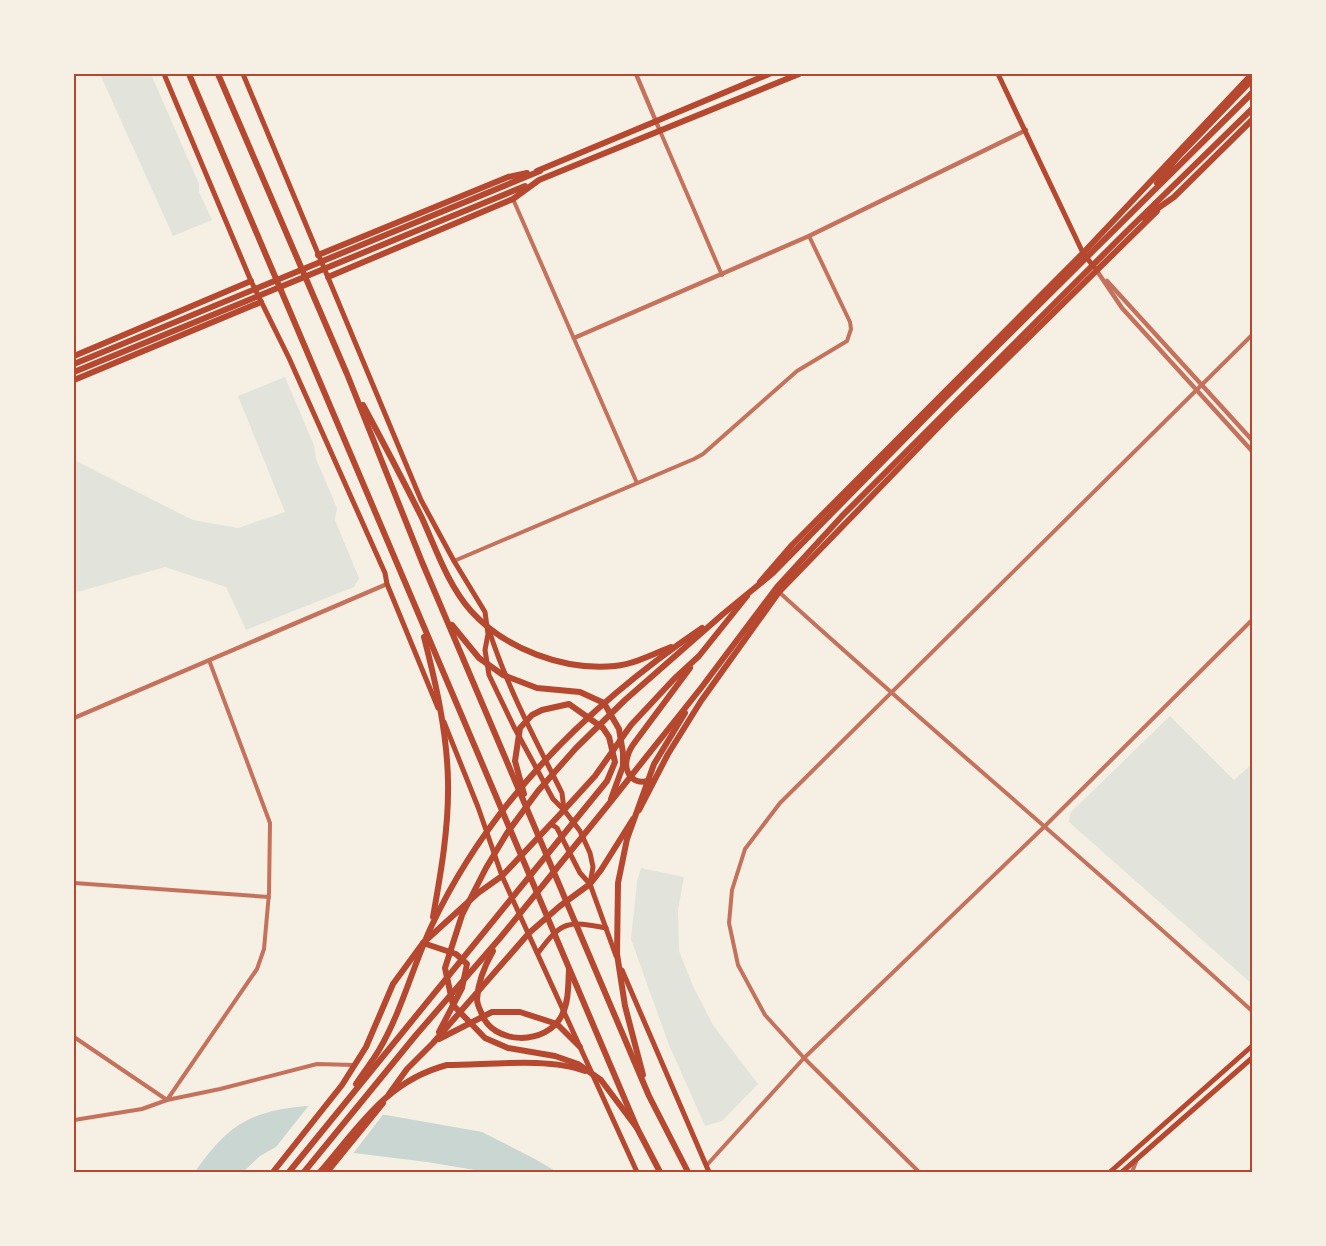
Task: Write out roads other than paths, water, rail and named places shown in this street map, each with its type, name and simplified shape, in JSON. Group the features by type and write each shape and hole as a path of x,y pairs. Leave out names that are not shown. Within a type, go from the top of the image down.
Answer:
{"main road":[{"path":"164,74 251,281 289,358 385,573 387,584 462,766 502,876 637,1173"},
{"path":"189,74 637,1128 660,1173"},
{"path":"218,74 347,374 422,562 649,1096 688,1173"},
{"path":"243,74 421,500 485,612 488,633 485,650 489,675 553,799 580,831 590,854 593,867 590,884"},
{"path":"74,364 769,74"},
{"path":"328,277 513,195 539,180 799,74"},
{"path":"998,74 1083,253 1097,271"},
{"path":"656,778 644,783 630,777 626,764 628,754 635,742 699,656 792,545 1083,253 1252,74"},
{"path":"1138,207 1178,158 1252,80"},
{"path":"637,1128 599,1079 578,1064 555,1056 508,1048 484,1038 453,1005 445,968 462,915 486,868 507,833 538,791 576,748 625,700 782,565 945,398 1252,93"},
{"path":"304,1173 608,805 701,688 777,587 843,515 1252,109"},
{"path":"327,1173 379,1109 407,1069 433,1043 528,933 590,884 601,870 645,800 668,754 700,701 779,592 954,411 1252,115"},
{"path":"1127,231 1174,197 1252,120"},
{"path":"318,255 508,177 540,171"},
{"path":"74,372 513,195"},
{"path":"74,356 251,281"},
{"path":"74,380 261,303"},
{"path":"347,374 458,594 485,625 528,652 556,660 594,666 617,666 648,657 680,643"},
{"path":"334,1116 379,1049 432,925 465,865 510,798 553,750 593,712 680,643 723,614"},
{"path":"420,618 440,699 448,780 443,860 432,925"},
{"path":"447,619 478,657 503,675 537,688 580,692 604,703 619,729 623,753 623,766 608,805"},
{"path":"486,620 496,654 514,698 562,793 564,810"},
{"path":"273,1173 330,1101 355,1065 366,1047 393,984 423,943 471,899 502,876 595,776 631,725 699,656"},
{"path":"649,1096 625,1006 617,954 618,883 627,839 654,764 701,688"},
{"path":"289,1173 607,781 615,762 609,737 603,728 570,704 542,710 532,715 520,728 515,760 532,821"},
{"path":"551,824 556,828 580,873 590,884 629,990 709,1173"},
{"path":"538,953 556,931 568,925 581,922 606,928"},
{"path":"500,938 484,966 477,1000 483,1019 495,1032 511,1038 529,1038 548,1030 561,1017 568,997 569,966"},
{"path":"423,943 456,954 467,964 462,988 433,1043"},
{"path":"433,1043 492,1012 520,1012 557,1024 580,1047"},
{"path":"1109,1173 1252,1046"},
{"path":"1124,1171 1252,1058"},
{"path":"320,1173 383,1099 410,1078 431,1070 447,1065 549,1064 576,1068 599,1079"}],"street":[{"path":"636,74 722,275"},
{"path":"574,338 809,236 1026,130"},
{"path":"513,195 638,483"},
{"path":"454,561 704,454 797,371 847,341 851,329 850,322 809,236"},
{"path":"1097,271 1252,441"},
{"path":"1097,271 1122,308 1252,451"},
{"path":"920,1173 804,1058 765,1015 738,965 729,923 732,890 745,849 780,803 892,695 1252,335"},
{"path":"74,718 387,584"},
{"path":"779,592 892,695 1252,1011"},
{"path":"705,1166 804,1058 1044,827 1252,620"},
{"path":"166,1100 257,969 264,949 269,897 270,823 209,660"},
{"path":"74,883 269,897"},
{"path":"74,1037 166,1100"},
{"path":"74,1120 142,1109 166,1100 220,1089 317,1064 355,1065"},
{"path":"1132,1173 1137,1159"}]}
